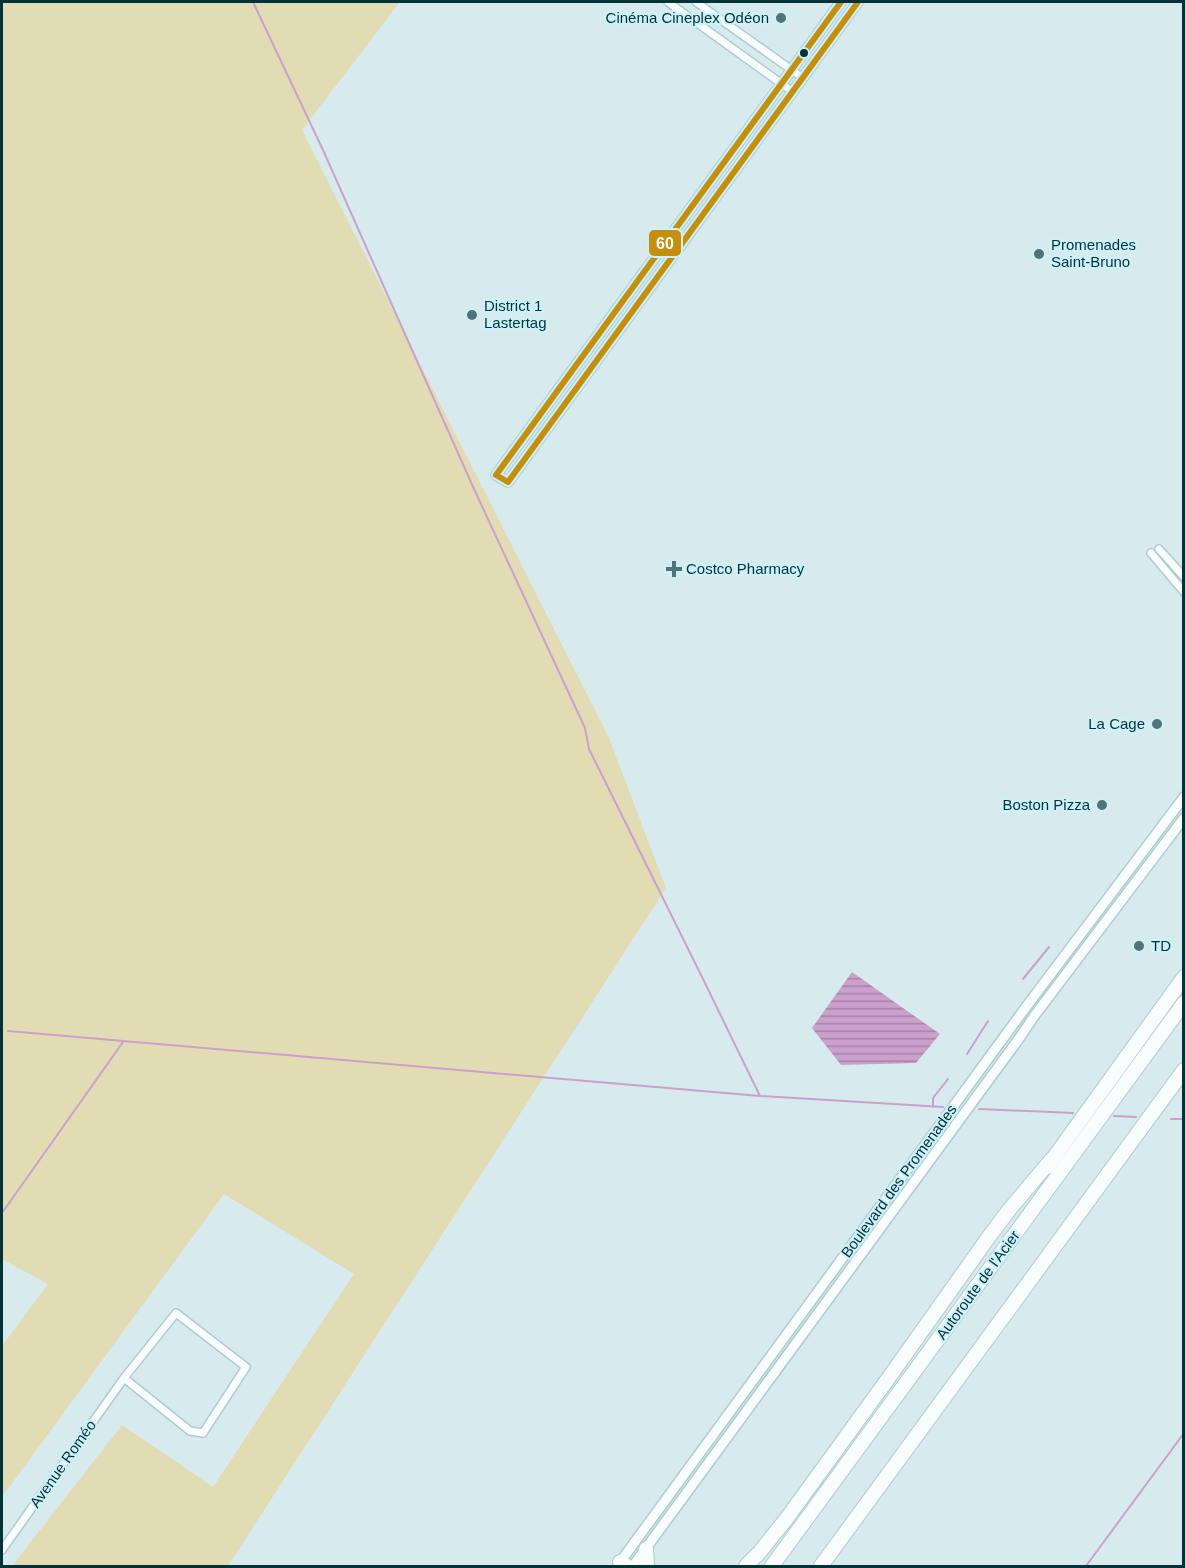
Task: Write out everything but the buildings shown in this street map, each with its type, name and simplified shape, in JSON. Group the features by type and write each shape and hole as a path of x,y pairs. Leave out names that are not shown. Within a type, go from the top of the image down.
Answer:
{"highway":[{"path":"953,1319 1008,1225 1052,1159 1184,977"},
{"name":"Autoroute de l'Acier","path":"772,1566 1184,1003"},
{"path":"821,1566 1184,1070"},
{"path":"1115,1164 1184,1084"},
{"path":"746,1566 787,1518 988,1238 1052,1159"},
{"path":"646,1549 647,1566"}],"street":[{"path":"668,2 792,92"},
{"path":"696,2 803,78"},
{"path":"840,2 496,475 508,482 528,456 858,2"},
{"path":"515,448 528,456"},
{"path":"1159,549 1184,577"},
{"path":"1151,553 1184,592"},
{"name":"Boulevard des Promenades","path":"624,1565 1026,1007 1184,797"},
{"name":"Boulevard des Promenades","path":"624,1565 646,1549 1035,1015 1184,818"},
{"name":"Avenue Roméo","path":"2,1550 124,1378 176,1314 246,1367 203,1433 190,1431 124,1378"}],"shaded area":[{"path":"2,2 400,2 302,130 609,738 666,888 228,1566 12,1566 122,1425 213,1487 354,1274 224,1194 2,1497 2,1346 48,1284 2,1259"},
{"path":"852,972 940,1034 916,1063 841,1065 812,1028"}],"waterway":[{"path":"253,2 323,150 474,489 585,728 589,749 760,1096"},
{"path":"1023,979 1049,947"},
{"path":"967,1054 988,1021"},
{"path":"8,1031 760,1096 943,1107"},
{"path":"2,1213 123,1042"},
{"path":"933,1107 933,1098 948,1079"},
{"path":"979,1109 1073,1113"},
{"path":"1114,1116 1136,1117"},
{"path":"1171,1119 1184,1119"},
{"path":"1086,1566 1184,1433"}],"transit line":[{"name":"60","path":"841,2 496,475 508,482 858,2"}],"place":[{"name":"Cinéma Cineplex Odéon","path":"781,18"},
{"name":"Promenades Saint-Bruno","path":"1039,254"},
{"name":"District 1 Lastertag","path":"472,315"},
{"name":"Costco Pharmacy","path":"674,569"},
{"name":"La Cage","path":"1157,724"},
{"name":"Boston Pizza","path":"1102,805"},
{"name":"TD","path":"1139,946"}]}
